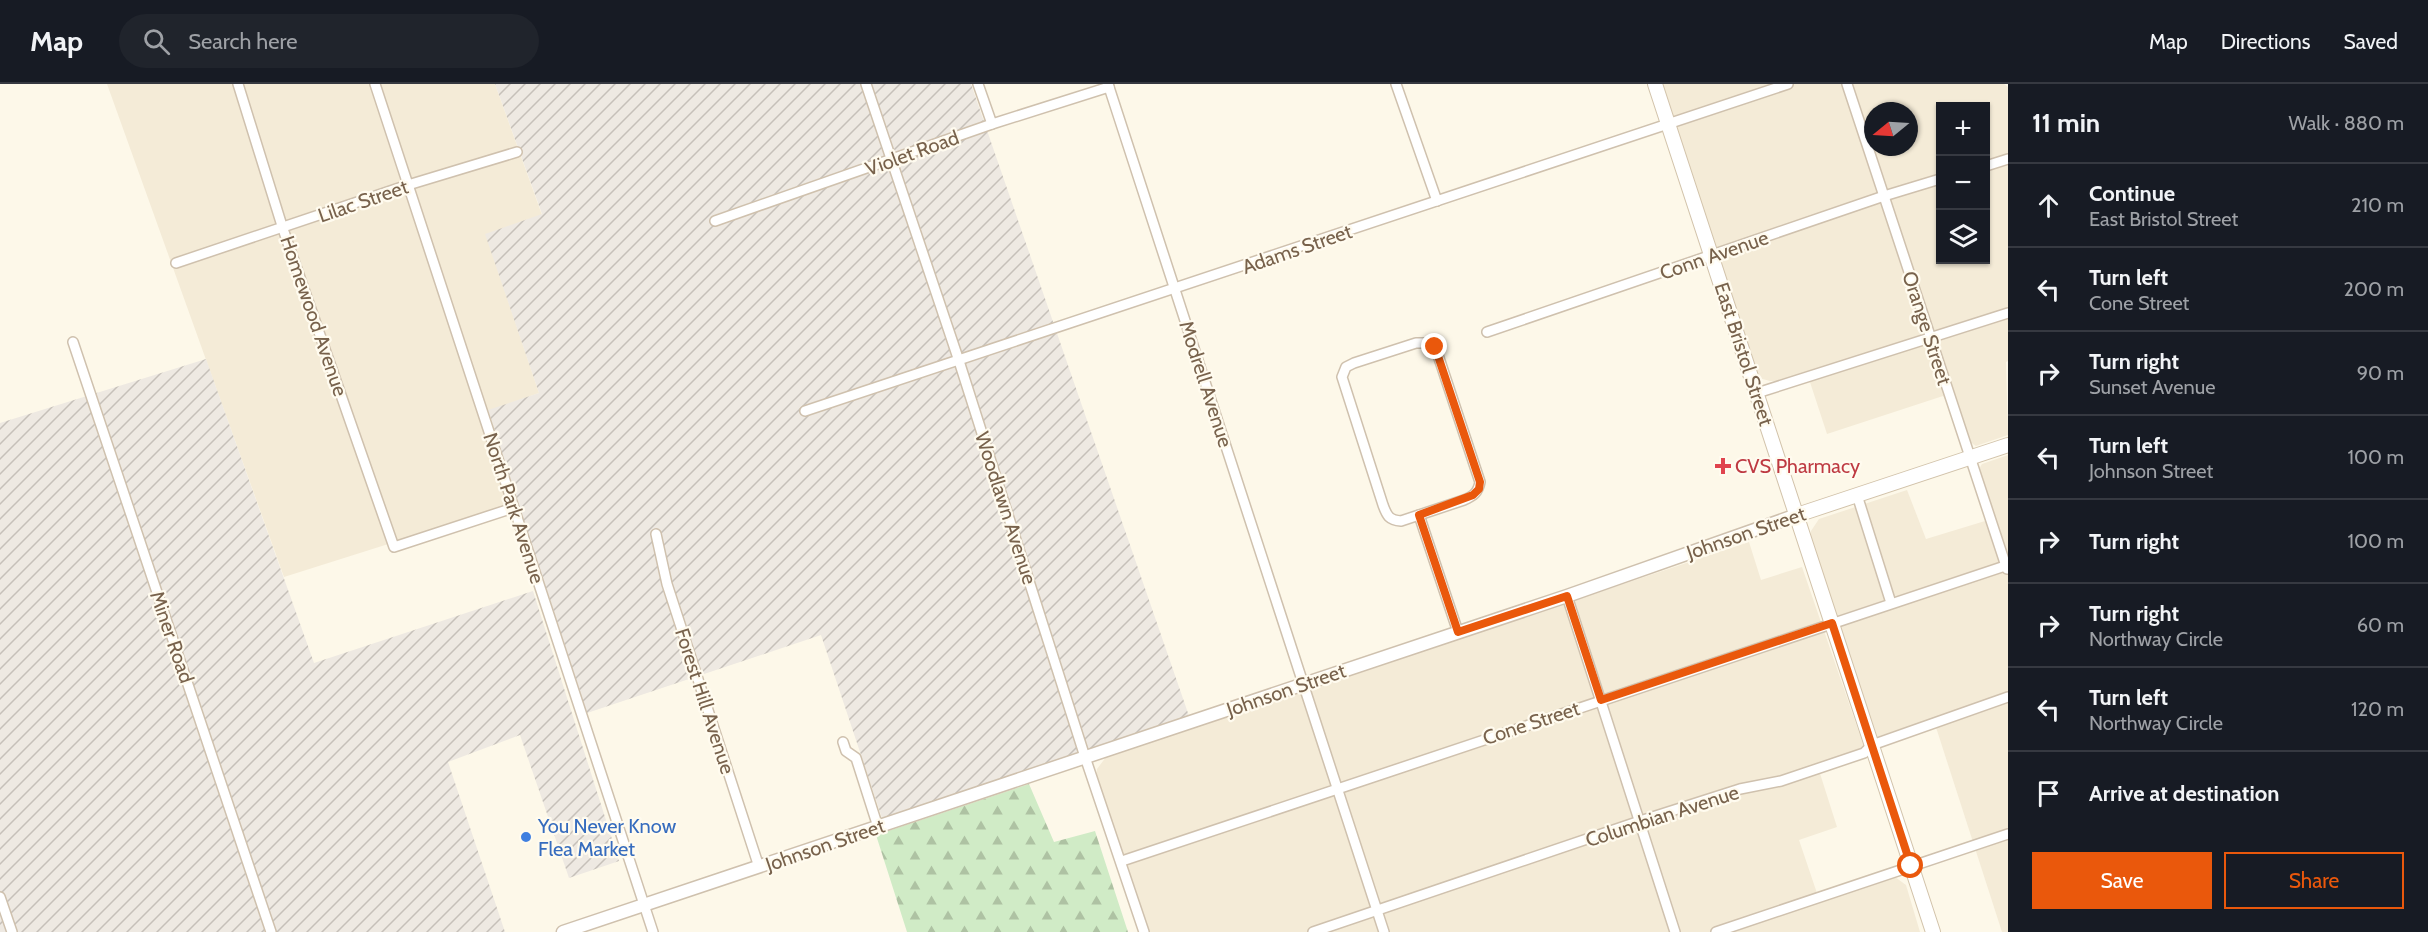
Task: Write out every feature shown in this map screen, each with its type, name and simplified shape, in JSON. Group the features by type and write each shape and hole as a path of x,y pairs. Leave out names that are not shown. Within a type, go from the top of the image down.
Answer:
{"main road":[{"name":"East Bristol Street","path":"1655,84 1933,932"},
{"name":"Johnson Street","path":"1797,514 2008,445"}],"street":[{"name":"Homewood Avenue","path":"238,84 283,229 394,547 513,508"},
{"name":"North Park Avenue","path":"375,84 653,932"},
{"name":"Woodlawn Avenue","path":"866,84 959,361 1085,757 1122,861 1144,932"},
{"path":"978,84 992,124"},
{"path":"1396,84 1437,201"},
{"name":"Adams Street","path":"805,411 1788,84"},
{"name":"Orange Street","path":"1847,84 2007,567"},
{"name":"Violet Road","path":"715,221 1108,85"},
{"name":"Modrell Avenue","path":"1108,85 1384,932"},
{"name":"Lilac Street","path":"176,263 283,229 408,185 517,152"},
{"path":"1990,165 2006,159 2008,171"},
{"name":"Conn Avenue","path":"1487,332 1884,196 1936,180"},
{"path":"1757,393 2008,313"},
{"name":"Miner Road","path":"72,342 271,932"},
{"path":"1416,342 1431,343 1437,352 1480,482 1479,489 1473,495 1419,515 1401,521 1393,521 1387,516 1342,377 1346,367 1354,363 1416,342"},
{"path":"1857,495 1891,603"},
{"name":"Johnson Street","path":"563,932 1567,596 1797,514"},
{"path":"1419,515 1458,632"},
{"name":"Forest Hill Avenue","path":"656,534 667,584 759,867"},
{"name":"Cone Street","path":"1122,861 1891,603 2007,567"},
{"path":"1567,596 1675,932"},
{"name":"Columbian Avenue","path":"1313,932 1640,821 1740,789 1781,781 1864,753 1872,745 2008,697"},
{"path":"843,742 846,751 856,758 878,827"},
{"path":"1716,932 2008,834"},
{"path":"0,897 12,932"}],"shaded area":[{"path":"107,84 495,84 542,215 486,235 539,393 488,411 518,503 284,577"},
{"path":"495,84 971,84 1189,716 882,818 821,635 587,713 488,410 539,393 485,234 542,214"},
{"path":"1663,84 2004,84 2008,87 2008,361 2006,362 2008,435 1976,446 1970,442 1943,396 1827,434 1807,373 1782,381 1759,378"},
{"path":"206,359 314,663 533,591 619,861 569,878 520,735 448,762 505,932 0,932 0,423"},
{"path":"2008,455 2008,932 2002,932 1933,718 1876,737 1811,537 1811,531 1819,519 1907,490 1926,539 1985,521 1979,469 1982,464"},
{"path":"1749,542 1761,580 1802,567 1864,747 1817,764 1837,827 1799,840 1820,902 1895,877 1906,885 1920,932 1146,932 1096,778 1097,769 1106,757"}],"green space":[{"path":"1029,784 1054,842 1095,831 1128,932 907,932 876,835"}],"place":[{"name":"CVS Pharmacy","path":"1723,466"},
{"name":"You Never Know Flea Market","path":"526,837"}],"route":[{"path":"1435,347 1480,482 1479,489 1464,500 1419,515 1458,632 1567,596 1601,700 1832,623 1911,866"}]}
